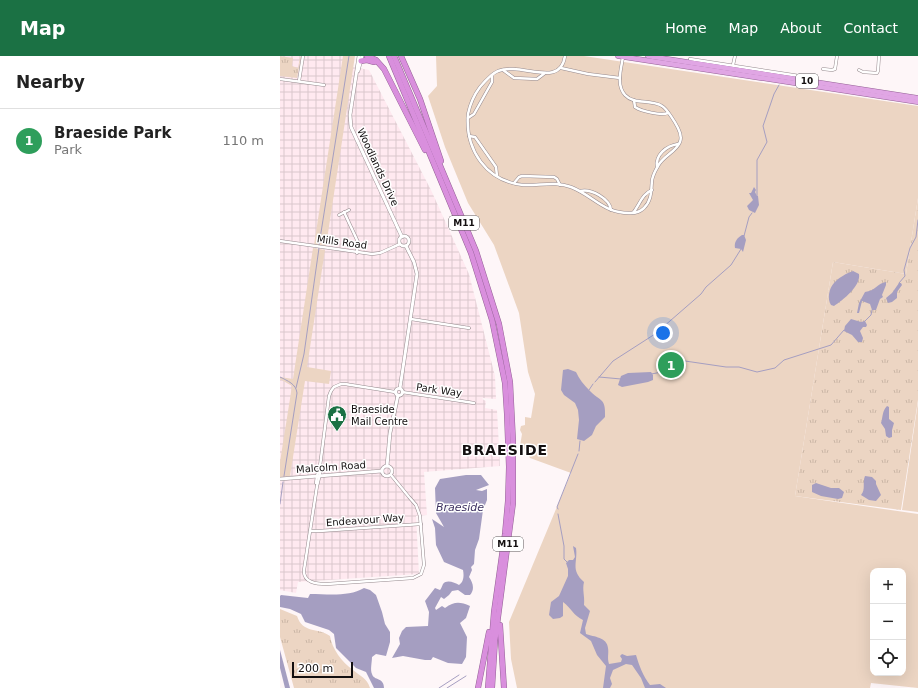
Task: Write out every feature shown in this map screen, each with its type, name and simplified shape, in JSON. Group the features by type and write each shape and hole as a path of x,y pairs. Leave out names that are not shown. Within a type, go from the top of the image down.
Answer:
{"highway":[{"path":"367,56 376,60 382,66 442,182"},
{"name":"M11","path":"389,56 471,253 492,320 509,398"},
{"name":"M11","path":"394,56 476,252 499,324 510,382 508,500 488,688"},
{"path":"401,56 420,99 447,178 476,252"},
{"name":"10","path":"620,56 808,79 918,98"},
{"name":"10","path":"648,56 690,59 733,69 918,102"},
{"path":"361,58 382,66"},
{"path":"478,688 496,612"},
{"path":"496,612 504,688"},
{"name":"M11","path":"492,688 496,612"}],"street":[{"path":"299,81 303,56"},
{"path":"565,56 561,68 555,73 517,68 502,70 492,74 475,93 471,104 468,118 471,146 484,166 497,176 514,183 523,185 544,184 569,186 611,210 621,213 637,213 643,210 648,204 652,190 652,180 657,168 664,157 681,141 680,133 666,109 662,106 634,100 624,94 620,85 620,56"},
{"path":"733,69 735,56"},
{"path":"823,69 835,69 837,56"},
{"path":"858,70 877,73 879,56"},
{"name":"Woodlands Drive","path":"361,58 350,115 351,127 402,237"},
{"path":"561,68 588,74 620,78"},
{"path":"502,70 514,78 537,79 546,73"},
{"path":"468,118 474,114 492,82 492,74"},
{"path":"280,78 324,85"},
{"path":"634,100 635,107 638,109 659,114 668,113"},
{"path":"469,136 475,137 496,167 497,176"},
{"path":"657,168 657,159 660,154 670,146 678,144"},
{"path":"514,183 519,177 522,176 554,176 560,185"},
{"path":"580,191 590,190 608,202 611,210"},
{"path":"633,213 644,194 652,190"},
{"path":"340,215 349,210"},
{"path":"344,212 358,242 357,252"},
{"path":"391,475 385,476 382,472 383,468 387,466 391,428 398,396 402,392 402,389 400,388 417,274 414,262 406,246 400,244 400,239 402,237 407,237 409,239 406,246"},
{"name":"Mills Road","path":"280,241 372,254 380,253 400,244"},
{"path":"410,319 469,328"},
{"path":"387,466 392,469 391,475 416,505 420,516 424,565 423,570 418,577 327,584 309,581 306,579 304,575 310,531 329,396 332,389 337,385 345,384 395,392 398,396"},
{"path":"395,392 400,388"},
{"name":"Park Way","path":"402,392 474,403"},
{"name":"Malcolm Road","path":"280,479 382,472"},
{"name":"Endeavour Way","path":"310,531 421,524"}],"shaded area":[{"path":"280,56 344,56 342,65 369,70 431,190 469,274 495,376 496,399 482,399 486,401 485,408 497,410 500,466 424,472 427,515 416,516 419,574 298,582 296,593 280,590"}],"green space":[{"path":"280,56 293,58 292,66 298,68 301,57 297,78 280,76"},
{"path":"343,56 355,56 326,246 314,245"},
{"path":"436,56 584,56 918,106 918,198 906,274 833,262 795,496 918,514 918,688 871,683 870,688 517,688 511,659 509,622 571,473 530,458 524,448 520,446 522,434 520,430 521,426 525,425 525,417 531,418 535,394 528,372 519,313 494,245 468,203 445,147 428,96 437,86"},
{"path":"918,198 918,400 901,510 795,496 833,262 906,274"},
{"path":"313,248 325,250 307,367 331,371 329,384 305,381 290,476 280,477 280,462 292,386 280,379 280,377 293,379"},
{"path":"918,402 918,512 902,510"},
{"path":"280,609 297,616 300,622 307,628 330,636 333,646 341,659 365,679 370,688 294,688 280,637"}],"water":[{"path":"754,187 758,196 759,205 755,213 749,210 747,206 753,200 749,193 751,193"},
{"path":"744,235 746,240 743,252 741,249 735,248 736,240"},
{"path":"853,271 859,274 859,279 854,288 834,306 831,305 829,297 832,285 845,274"},
{"path":"886,282 882,295 883,297 880,299 876,310 872,310 870,304 862,301 859,313 857,313 859,303 865,292"},
{"path":"899,283 902,285 897,292 897,298 888,303 886,298 892,293"},
{"path":"851,319 861,322 865,321 867,325 860,331 863,338 862,342 858,342 852,335 844,331 845,326"},
{"path":"568,369 576,372 583,384 593,394 602,400 604,406 605,417 596,426 592,435 584,441 577,439 579,420 578,410 575,403 564,395 561,390 563,370"},
{"path":"651,372 653,375 653,380 648,382 622,387 618,385 621,376 628,373"},
{"path":"887,406 889,407 889,419 894,423 892,437 889,438 886,436 885,429 881,423 883,412"},
{"name":"Braeside","path":"466,475 481,475 489,485 476,490 482,491 487,489 487,500 483,510 479,539 475,550 474,564 471,567 472,570 469,577 473,590 470,595 465,595 458,590 452,591 444,599 441,597 435,608 436,610 442,606 445,608 452,604 458,603 470,606 466,618 460,623 467,637 466,657 462,664 448,663 433,657 431,660 403,656 392,658 400,644 399,638 402,631 406,627 428,626 429,612 425,601 435,588 440,590 443,584 447,582 459,585 463,580 463,570 444,562 436,545 435,528 432,519 444,527 436,513 435,488 440,479"},
{"path":"865,476 872,477 876,481 881,495 876,501 869,500 861,495"},
{"path":"816,483 831,488 839,488 844,492 842,498 838,499 821,496 812,492 812,485"},
{"path":"573,546 576,548 577,574 584,582 584,605 590,611 585,628 586,634 600,638 607,644 609,664 621,662 622,659 620,656 622,654 627,656 636,655 645,678 650,685 660,684 666,688 645,688 641,678 632,665 626,664 613,670 610,678 612,684 610,688 603,688 606,666 597,655 591,641 580,633 583,620 563,602 563,616 553,619 549,615 551,602 559,596 568,576 566,563 569,560 573,560 575,557"},
{"path":"364,588 370,590 376,595 385,624 390,632 390,642 386,656 376,654 372,657 371,672 375,678 382,682 384,688 374,688 366,672 356,668 336,648 334,634 329,630 305,622 301,614 290,609 280,607 281,595 308,598 310,594 345,594"},
{"path":"280,650 290,688 285,688 280,668"}],"waterway":[{"path":"319,245 349,56"},
{"path":"757,196 757,160 767,142 763,126 774,94 779,85"},
{"path":"744,236 749,217 752,213"},
{"path":"899,283 905,276 904,270 910,248 916,237 918,220"},
{"path":"296,388 304,354 319,248"},
{"path":"595,382 613,361 655,334 701,294 706,287 731,265 741,249"},
{"path":"864,322 871,315 872,310"},
{"path":"651,374 665,371 676,362 685,361 726,367 739,367 757,372 775,368 784,360 831,345 844,330"},
{"path":"280,377 289,381 295,387 297,393 284,476"},
{"path":"599,377 621,379"},
{"path":"589,390 593,384"},
{"path":"579,451 580,441"},
{"path":"558,509 557,507 578,454"},
{"path":"280,504 283,482"},
{"path":"558,514 564,546 564,559 567,562"},
{"path":"439,688 459,675"},
{"path":"447,688 466,676"}],"place":[{"name":"Braeside Park","path":"671,365"},
{"name":"Braeside Mail Centre","path":"337,432"}],"district":[{"name":"BRAESIDE","path":"505,450"}]}
